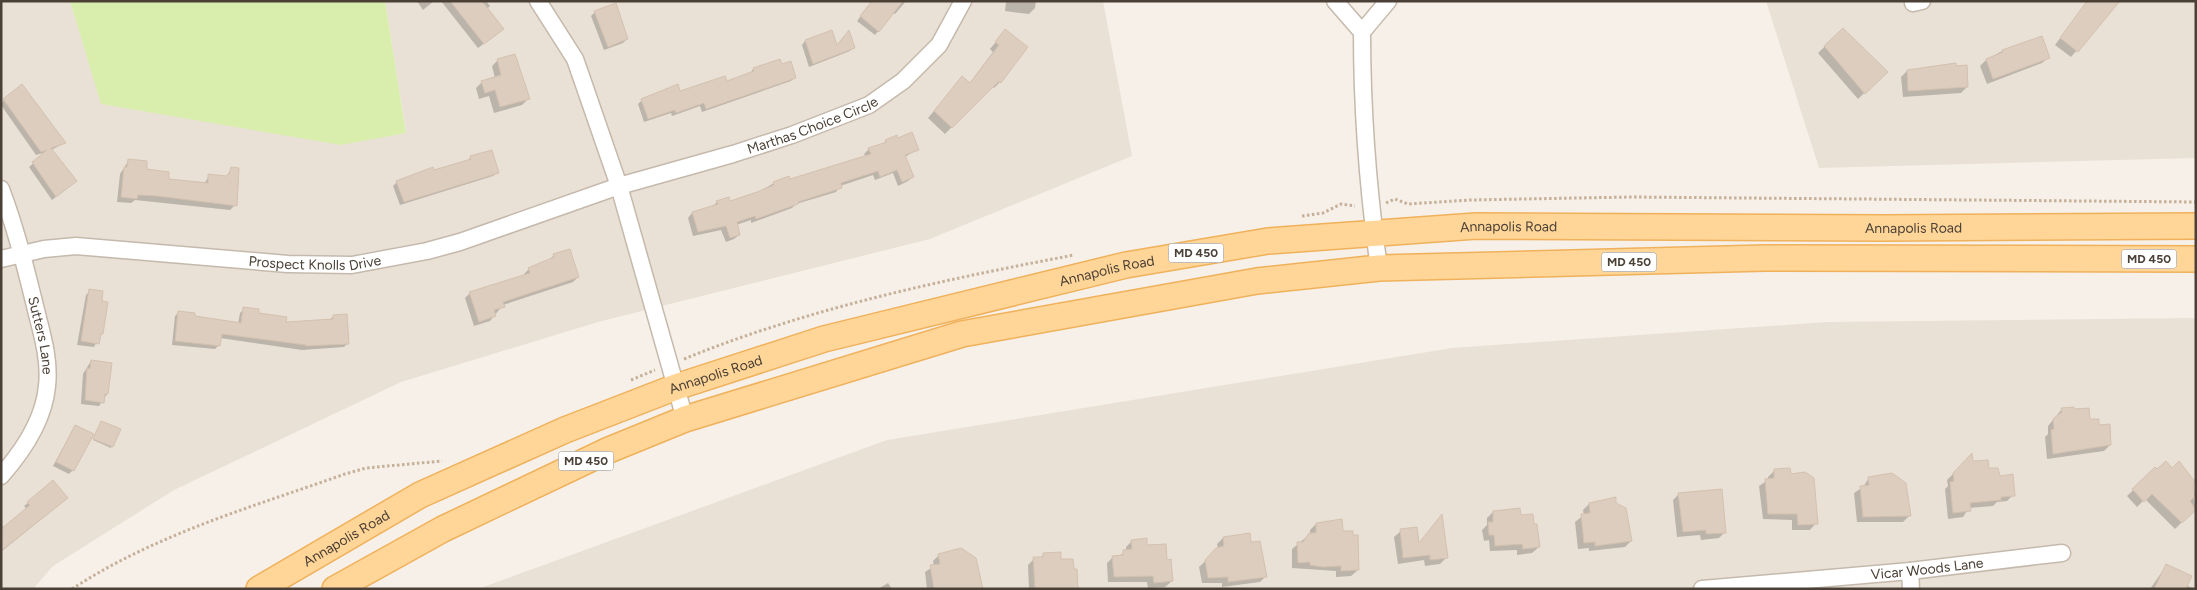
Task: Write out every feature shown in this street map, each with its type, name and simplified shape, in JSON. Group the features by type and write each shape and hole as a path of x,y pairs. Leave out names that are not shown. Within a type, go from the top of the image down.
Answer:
{"main road":[{"name":"Annapolis Road","path":"259,589 420,495 565,430 676,387 824,339 1126,265 1268,242 1374,232 1476,226 1874,228 2196,226"},
{"name":"MD 450","path":"335,589 443,529 609,450 685,419 962,334 1257,281 1379,268 1765,258 2196,259"}],"street":[{"path":"538,1 575,60 619,186 685,419"},
{"name":"Marthas Choice Circle","path":"619,186 733,154 835,120 869,105 903,81 939,46 963,1"},
{"path":"1335,1 1362,32"},
{"path":"1379,268 1374,232 1362,74 1362,32 1388,1"},
{"name":"Prospect Knolls Drive","path":"1,258 59,247 76,246 269,263 352,265 427,251 460,242 619,186"},
{"name":"Sutters Lane","path":"1,189 22,253 46,354 47,387 40,415 31,436 1,476"},
{"name":"Vicar Woods Lane","path":"1702,589 1910,571 2062,554"},
{"path":"1910,571 1911,589"}],"shaded area":[{"path":"1,1 70,1 102,104 406,132 385,1 1103,1 1132,156 930,239 598,322 401,382 174,490 53,566 33,589 1,589"},
{"path":"1766,1 2196,1 2196,158 1819,168"},
{"path":"2196,318 2196,589 478,589 887,440 1452,348 1827,322"}],"green space":[{"path":"70,1 385,1 406,133 341,145 101,104"}],"building":[{"path":"450,1 482,1 504,29 484,44"},
{"path":"872,1 903,1 879,32 860,16"},
{"path":"2087,1 2120,1 2078,52 2060,38"},
{"path":"616,3 628,39 608,47 594,11"},
{"path":"1843,28 1888,72 1865,94 1824,46"},
{"path":"1005,29 1028,47 1001,83 999,81 952,128 934,111 962,76 970,83 999,45 995,42"},
{"path":"832,30 837,45 849,30 855,48 813,64 805,40"},
{"path":"2042,36 2050,58 1993,79 1986,59 2003,52 2002,50"},
{"path":"515,54 530,99 500,107 495,90 485,93 481,81 501,75 497,59"},
{"path":"780,59 782,64 791,61 796,78 706,109 704,103 676,113 675,110 648,119 641,99 678,84 680,91 725,76 727,81 754,71 753,68"},
{"path":"1956,63 1956,66 1967,65 1968,87 1908,91 1907,70"},
{"path":"22,84 66,143 51,148 77,181 56,197 32,162 47,150 41,152 3,99"},
{"path":"912,132 919,150 905,155 914,177 902,182 897,170 880,177 878,171 841,183 842,188 798,202 798,204 756,219 755,216 737,222 740,235 730,238 726,226 698,232 692,212 718,204 716,201 729,197 730,201 757,192 774,185 773,182 789,176 790,179 871,154 868,148 887,142 885,140 897,135 898,138"},
{"path":"492,150 499,173 404,202 396,181 433,167 434,170 471,159 470,156"},
{"path":"128,159 147,161 147,169 169,172 169,179 208,183 208,174 226,176 229,174 231,167 239,168 237,206 157,196 138,195 137,199 121,197 124,167 127,167"},
{"path":"570,249 579,277 503,302 505,307 494,310 496,316 479,322 469,292 530,273 528,268 554,257 553,254"},
{"path":"89,289 103,291 102,301 108,302 103,334 101,334 99,344 81,341"},
{"path":"243,307 259,309 259,313 287,317 286,322 333,319 333,315 347,314 349,344 306,346 222,334 220,346 175,341 178,311 195,313 195,316 241,323"},
{"path":"91,360 112,363 108,394 105,394 104,403 85,400 87,368 90,369"},
{"path":"2074,407 2074,409 2089,408 2090,419 2099,419 2099,425 2110,424 2111,445 2053,454 2051,430 2054,429 2053,419 2062,412 2061,408"},
{"path":"101,421 121,429 113,447 93,439"},
{"path":"75,425 94,434 74,471 56,462"},
{"path":"1972,453 1973,461 1988,460 1989,468 1998,468 2000,476 2013,474 2015,496 2001,497 2001,500 1970,503 1971,511 1953,513 1950,482 1954,481 1953,473"},
{"path":"2166,461 2172,468 2179,461 2196,483 2193,485 2195,496 2190,501 2196,510 2182,523 2152,494 2144,502 2132,489 2155,467 2157,469"},
{"path":"1790,468 1791,474 1805,472 1814,478 1818,524 1798,525 1797,514 1768,514 1765,479 1774,478 1774,469"},
{"path":"1892,473 1906,483 1911,516 1863,517 1860,486 1869,485 1868,477"},
{"path":"53,480 68,498 1,551 1,529 30,505 27,502"},
{"path":"1722,489 1726,533 1706,534 1706,530 1683,532 1678,493"},
{"path":"1616,497 1616,503 1626,508 1632,541 1595,546 1595,542 1584,543 1581,514 1590,513 1589,503"},
{"path":"1520,508 1521,515 1533,514 1534,524 1537,524 1540,547 1523,549 1522,544 1495,546 1494,535 1489,535 1488,522 1493,522 1493,511"},
{"path":"1442,514 1448,558 1430,560 1430,555 1403,558 1400,529 1417,527 1419,543"},
{"path":"1342,519 1343,531 1353,531 1353,535 1358,535 1359,570 1341,571 1341,566 1323,567 1310,565 1310,562 1298,563 1297,542 1303,542 1309,533 1316,533 1316,523"},
{"path":"1250,533 1251,542 1260,541 1267,577 1228,582 1228,577 1208,578 1205,560 1216,548 1224,546 1223,537"},
{"path":"1147,538 1147,545 1166,544 1167,560 1171,559 1173,581 1154,583 1153,576 1114,577 1112,556 1123,555 1123,550 1132,549 1131,540"},
{"path":"961,548 976,558 983,589 934,589 930,565 940,564 938,554"},
{"path":"1061,552 1061,559 1073,559 1074,569 1077,569 1078,589 1035,589 1033,557 1043,557 1043,553"},
{"path":"2166,564 2192,576 2186,589 2154,589"}]}
